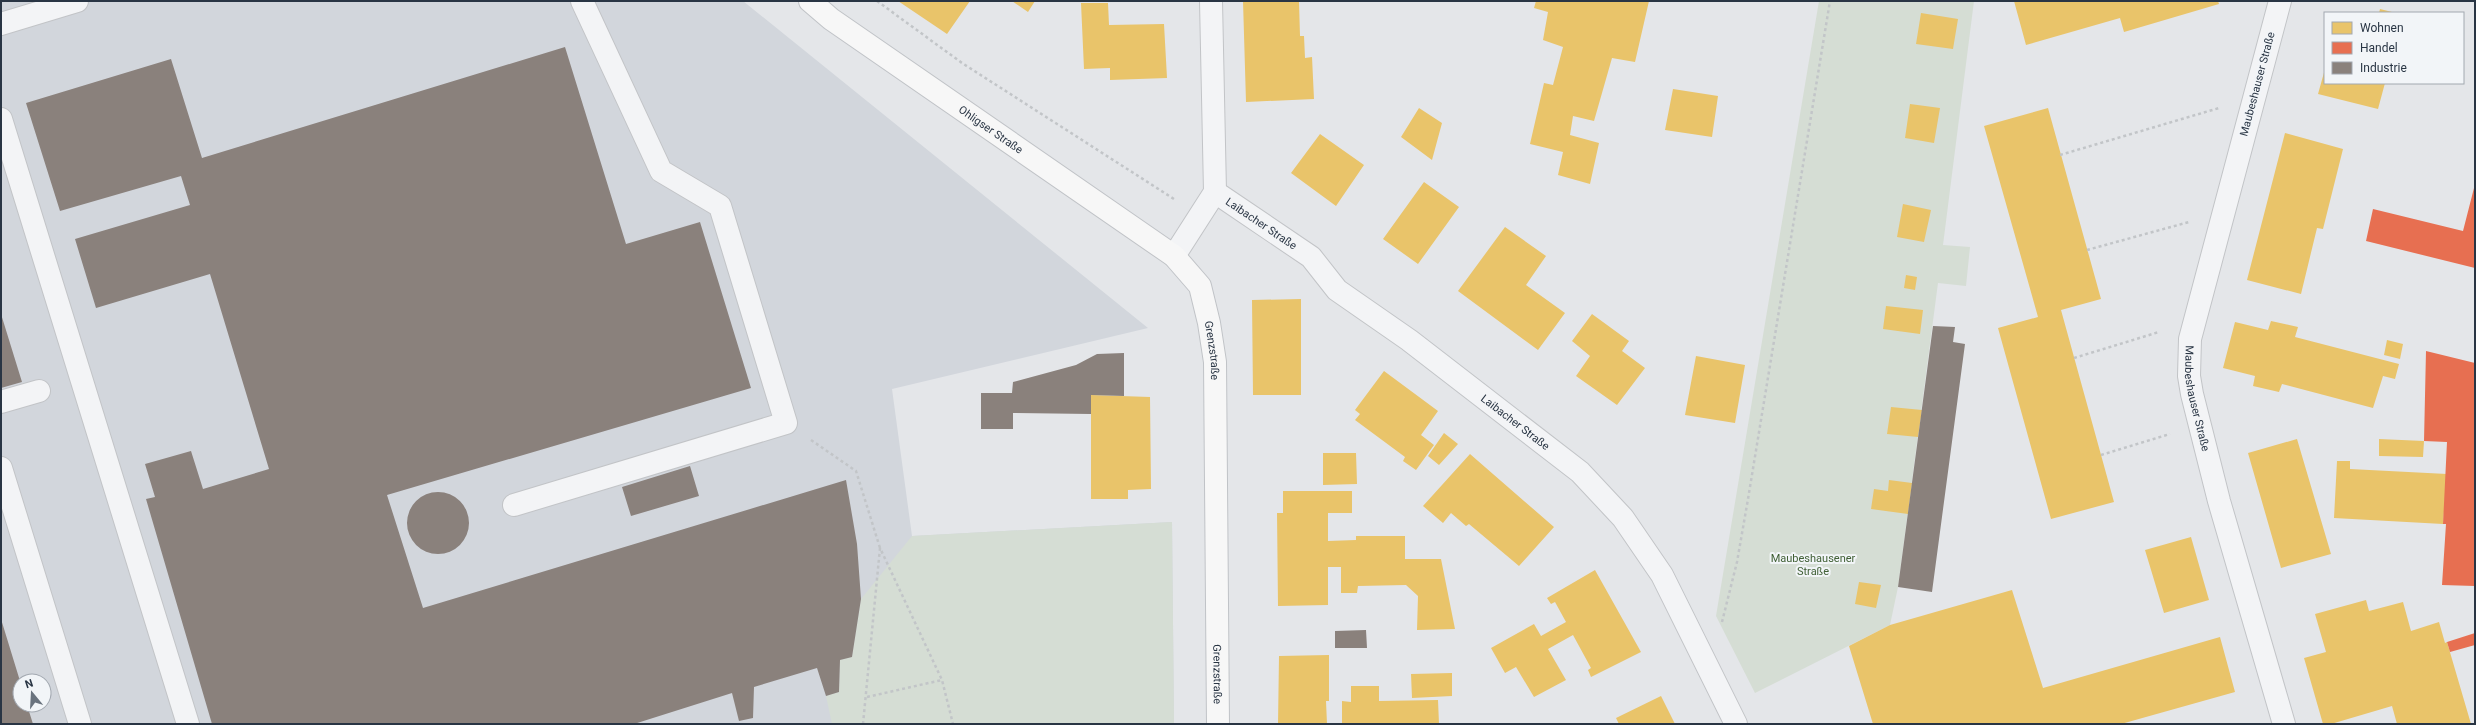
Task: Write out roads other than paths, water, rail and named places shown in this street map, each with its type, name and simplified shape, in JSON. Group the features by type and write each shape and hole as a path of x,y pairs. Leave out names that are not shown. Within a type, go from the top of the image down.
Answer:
{"main road":[{"name":"Ohligser Straße","path":"810,1 831,20 1174,256"},
{"name":"Grenzstraße","path":"1174,256 1200,286 1209,323 1215,362 1218,724"}],"street":[{"path":"1,24 77,1"},
{"path":"514,505 786,423 720,206 661,171 582,1"},
{"path":"1174,256 1216,192 1211,1"},
{"name":"Maubeshauser Straße","path":"2280,1 2190,339 2188,376 2219,501 2284,724"},
{"path":"1,119 188,724"},
{"name":"Laibacher Straße","path":"1216,192 1311,258 1337,290 1409,340 1580,472 1623,518 1662,575 1736,724"},
{"path":"1,402 39,390"},
{"path":"1,468 80,724"}],"park label":[{"name":"Maubeshausener Straße","path":"1813,564"}]}
